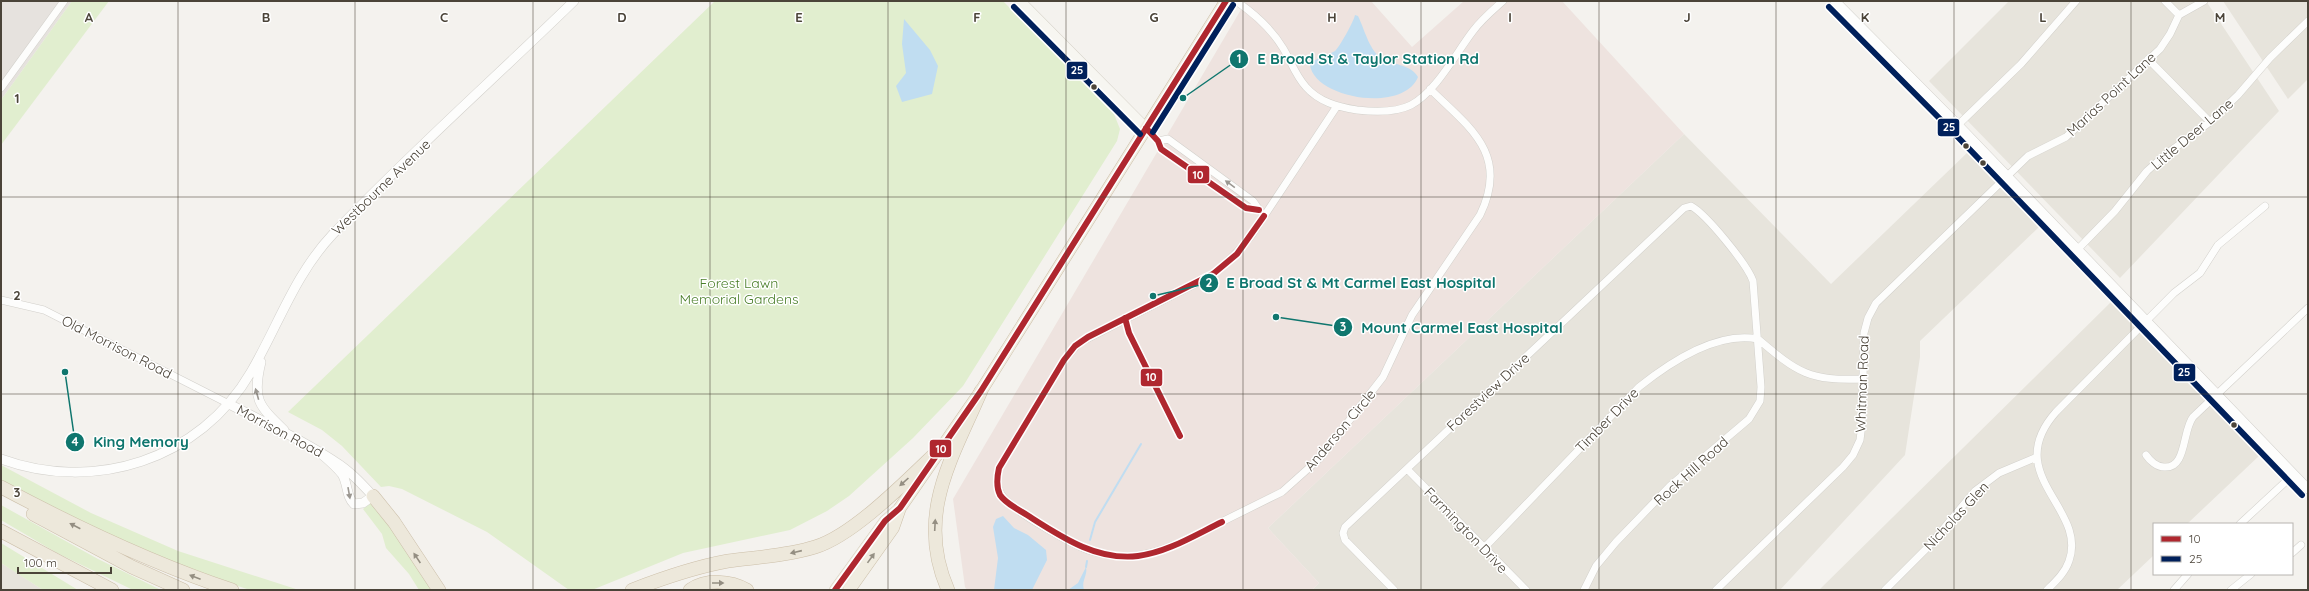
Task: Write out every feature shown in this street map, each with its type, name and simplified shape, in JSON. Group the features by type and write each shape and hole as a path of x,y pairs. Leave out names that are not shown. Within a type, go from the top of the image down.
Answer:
{"highway":[{"path":"848,590 893,528 900,508 981,391 1226,1"},
{"path":"948,590 938,564 934,536 935,508 942,482 981,391"},
{"path":"632,590 687,571 715,564 779,556 816,547 845,531 873,510 943,446"},
{"path":"1,486 118,547 232,590"},
{"path":"1,496 96,549 183,590"},
{"path":"373,496 394,522 439,590"},
{"path":"1,531 112,590"},
{"path":"16,540 57,571 91,590"},
{"path":"650,590 687,571"},
{"path":"690,590 704,584 715,582 728,583 746,590"}],"main road":[{"path":"1020,1 1146,128"},
{"path":"835,590 885,521 900,508"}],"street":[{"path":"1,88 64,1"},
{"name":"Westbourne Avenue","path":"229,404 250,374 306,268 332,234 574,1"},
{"path":"1236,1 1269,27 1284,49 1298,78 1307,88 1322,100 1337,106 1360,110 1391,110 1411,105 1430,89 1474,30 1504,1"},
{"path":"1835,1 1958,125 2308,489"},
{"path":"1958,125 2021,64 2076,1"},
{"path":"2165,1 2179,15 2204,1"},
{"name":"Marias Point Lane","path":"2007,177 2032,153 2053,145 2066,137 2165,42 2179,15"},
{"name":"Little Deer Lane","path":"2078,249 2115,211 2151,168 2210,122 2238,95 2270,58 2308,21"},
{"path":"2148,59 2210,122"},
{"name":"Anderson Circle","path":"1337,106 1261,213 1237,254 1213,274 1088,337 1075,346 1064,360 999,468 997,486 1005,500 1057,534 1088,550 1117,556 1137,556 1163,550 1177,544 1282,492 1299,479 1335,440 1380,381 1394,356 1412,315 1480,215 1486,201 1490,189 1491,171 1482,144 1471,128 1430,89"},
{"path":"1146,128 1158,141 1161,149 1246,208 1261,213"},
{"path":"1158,141 1168,139 1253,201 1261,213"},
{"name":"Whitman Road","path":"1716,590 1843,467 1853,455 1860,440 1862,424 1864,333 1868,318 1876,303 2007,177"},
{"name":"Rock Hill Road","path":"1584,590 1596,566 1626,532 1670,486 1753,414 1761,394 1757,304 1751,274 1734,250 1694,207 1689,206"},
{"name":"Forestview Drive","path":"1394,590 1347,542 1343,533 1347,525 1606,280 1684,208 1689,206"},
{"path":"2047,590 2063,572 2070,561 2071,537 2069,530 2041,475 2037,457 2040,438 2049,420 2147,320 2174,294 2200,273 2218,245 2265,206"},
{"name":"Old Morrison Road","path":"1,300 44,310 229,404"},
{"path":"2146,455 2161,467 2168,468 2177,462 2182,454 2185,432 2189,421 2217,393 2306,313"},
{"name":"Timber Drive","path":"1484,548 1639,387 1660,370 1684,356 1711,345 1744,337 1758,339"},
{"path":"1758,339 1801,372 1825,379 1863,379"},
{"path":"264,349 256,382 258,400 268,414 290,435"},
{"name":"Morrison Road","path":"1,458 36,469 59,472 96,472 130,465 166,451 187,439 229,404 318,451 352,474 373,496"},
{"path":"318,451 342,474 347,484 350,501 354,504 362,503 373,496"},
{"name":"Nicholas Glen","path":"1885,590 1929,546 1976,491 1999,474 2037,457"},
{"name":"Farmington Drive","path":"1407,469 1526,590"},
{"path":"2241,523 2294,474"},
{"path":"2293,552 2301,545"},
{"path":"2174,590 2187,575"},
{"path":"2231,590 2250,575"}],"shaded area":[{"path":"1,1 72,1 1,100"},
{"path":"1246,1 1371,1 1412,47 1464,1 1562,1 1684,134 1268,528 1319,583 1312,590 967,590 965,587 953,499"},
{"path":"2009,1 2206,1 2279,111 2120,278 1929,81"},
{"path":"2223,1 2308,1 2308,79 2288,99"},
{"path":"1684,134 1831,284 1969,151 2039,227 1920,341 1920,357 1905,455 1780,590 1312,590 1319,583 1268,528"},
{"path":"2112,301 2260,455 2188,523 2153,523 2153,556 2117,590 1819,590"},
{"path":"1,563 17,573 43,590 1,590"}],"green space":[{"path":"72,1 109,1 1,145 1,100"},
{"name":"Forest Lawn Memorial Gardens","path":"715,1 1003,1 1114,114 1120,129 1117,141 963,386 913,438 849,496 827,511 790,530 683,553 592,590 569,590 487,532 402,489 389,486 381,487 342,446 322,430 288,412"},
{"path":"1,465 91,513 178,551 299,590 250,590 168,563 55,511 1,481"},
{"path":"372,500 434,590 419,590 409,574 386,548 382,534 363,509"},
{"path":"1,505 98,559 161,590 133,590 57,553 1,520"},
{"path":"1,543 78,590 43,590 1,563"}],"water":[{"path":"1355,15 1358,16 1370,44 1380,57 1415,72 1418,77 1409,88 1395,95 1378,98 1360,97 1342,93 1326,86 1315,77 1310,65 1315,60 1337,49"},
{"path":"904,19 930,50 938,66 932,94 902,102 896,86 906,73 902,44"},
{"path":"1003,516 1014,528 1028,535 1046,550 1047,560 1032,590 994,590 998,558 993,527 996,519"},
{"path":"1086,567 1083,584 1084,590 1068,590 1078,583"}],"waterway":[{"path":"1090,540 1095,522 1141,444"},
{"path":"1086,567 1087,561"}],"transit line":[{"name":"10","path":"835,590 885,521 900,508 981,391 1226,1"},
{"name":"25","path":"1153,132 1233,5"},
{"name":"25","path":"1014,7 1140,134"},
{"name":"25","path":"1829,7 1952,131 2302,495"},
{"name":"10","path":"1146,128 1158,141 1161,149 1246,208 1259,210"},
{"name":"10","path":"1222,522 1160,551 1138,556 1123,557 1108,555 1093,551 1066,539 1009,504 1000,495 997,485 998,475 999,468 1064,360 1075,346 1088,337 1213,274 1237,254 1264,216"},
{"name":"10","path":"1125,318 1129,333 1180,436"}],"place":[{"name":"E Broad St & Taylor Station Rd","path":"1183,98"},
{"name":"E Broad St & Mt Carmel East Hospital","path":"1153,296"},
{"name":"Mount Carmel East Hospital","path":"1276,317"},
{"name":"King Memory","path":"65,372"}]}
